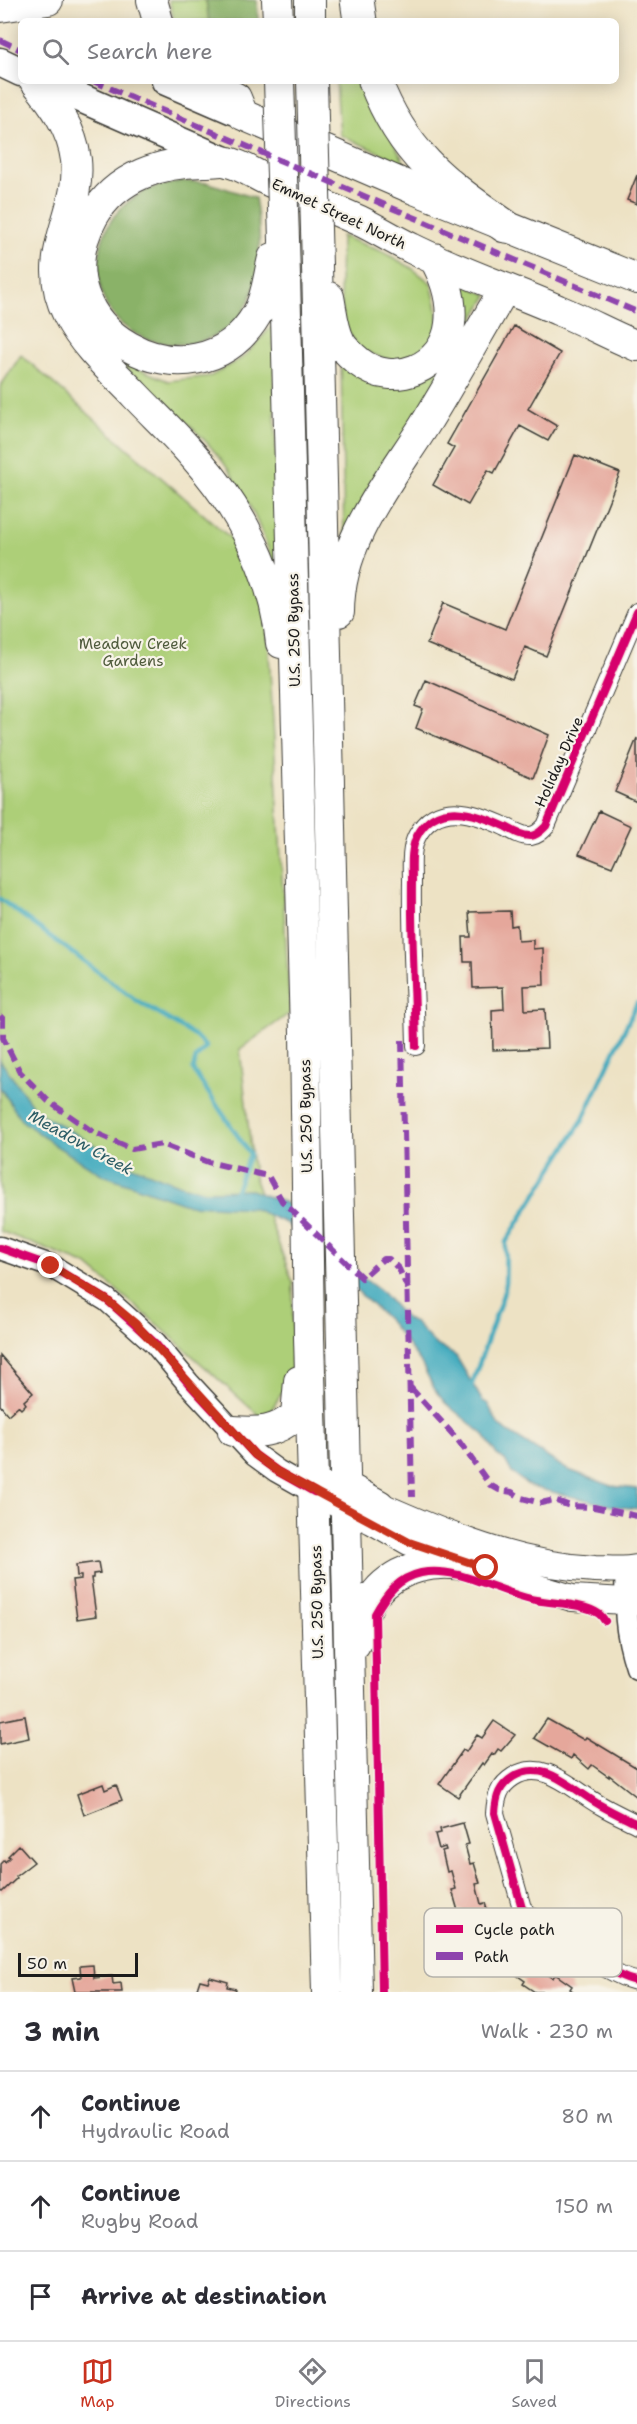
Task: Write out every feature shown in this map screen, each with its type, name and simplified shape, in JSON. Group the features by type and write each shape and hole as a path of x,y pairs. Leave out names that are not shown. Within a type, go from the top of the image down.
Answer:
{"highway":[{"path":"0,8 48,0"},
{"path":"152,0 157,18"},
{"path":"277,0 278,18"},
{"path":"310,0 310,18"},
{"path":"357,0 360,18"},
{"path":"37,84 53,103 67,127 76,162 72,198 58,249 57,273 66,312 75,328 111,370 198,461 247,533 269,586 280,633 285,693 296,720"},
{"path":"210,84 236,98 243,115 637,279"},
{"name":"U.S. 250 Bypass","path":"279,84 327,1992"},
{"name":"U.S. 250 Bypass","path":"312,84 357,1992"},
{"path":"376,84 395,124 416,155 453,190 505,226"},
{"path":"227,162 195,161 168,165 139,175 114,190 93,217 81,246 79,278 83,295 92,313 104,329 119,342 137,352 173,360 213,353 237,339 258,313 273,260 284,240"},
{"name":"Emmet Street North","path":"227,162 361,222 434,258 637,346"},
{"path":"317,266 328,291 340,343 363,365 386,374 398,375 426,366 443,346 450,327 449,293 434,258"},
{"path":"329,827 339,735 339,604 345,569 355,538 372,505 424,425 505,288"},
{"path":"233,1431 272,1431 296,1415 301,1359 309,1337"},
{"path":"314,1492 379,1505"},
{"path":"350,1658 375,1593 396,1575 422,1565 468,1566 508,1579"},
{"path":"318,1992 324,1887"}],"main road":[{"path":"0,8 22,18"},
{"path":"0,62 18,71"},
{"name":"Emmet Street North","path":"49,84 227,162"},
{"path":"173,84 243,115"},
{"path":"345,1498 372,1521 409,1542 486,1568 508,1579 572,1598 631,1600"},
{"path":"379,1505 503,1555 565,1567 632,1569"}],"street":[{"name":"Holiday Drive","path":"416,1046 412,901 413,851 416,839 430,820 454,811 490,820 524,836 532,836 542,831 637,612"},
{"path":"0,1248 51,1266 107,1300 155,1343 188,1383 255,1455 277,1471 314,1492"},
{"path":"632,1569 631,1600 625,1618 630,1648 637,1667"},
{"path":"522,1908 495,1813 500,1790 516,1775 528,1771 541,1771 553,1775 598,1805 637,1824"},
{"path":"621,1977 637,1981"}],"green space":[{"path":"169,0 206,0 209,18 173,18"},
{"path":"206,0 257,0 258,18 209,18"},
{"path":"336,84 364,84 405,164 340,135"},
{"path":"182,181 209,183 255,198 260,252 252,293 247,305 234,322 218,334 198,342 178,344 157,342 137,335 120,323 104,300 100,287 99,266 105,233 121,208 147,190"},
{"path":"341,236 383,252 410,267 431,283 439,326 431,343 401,364 360,350 344,325 340,288"},
{"path":"463,284 488,295 344,538 341,357 371,379 458,344 466,313"},
{"path":"273,325 279,578 251,508 221,460 187,422 115,359 168,381 211,376 244,357"},
{"name":"Meadow Creek Gardens","path":"21,355 243,549 266,602 290,1013 240,1049 254,1177 293,1283 292,1375 265,1421 87,1265 0,1231 0,387"}],"water":[{"name":"Meadow Creek","path":"0,1060 36,1111 127,1164 178,1184 204,1191 251,1190 286,1203 362,1277 383,1293 406,1319 415,1323 435,1344 456,1356 482,1400 488,1404 499,1426 566,1469 612,1486 637,1489 637,1509 612,1506 531,1487 512,1473 505,1460 497,1455 483,1434 445,1403 435,1390 420,1361 390,1322 286,1223 252,1208 189,1205 103,1175 56,1146 21,1120 0,1087"}],"building":[{"path":"637,175 637,204 627,200"},
{"path":"514,326 560,353 528,409 557,426 548,441 520,426 494,473 488,470 468,505 433,485 454,448 447,444"},
{"path":"575,455 620,473 546,656 525,647 512,679 427,644 443,603 505,629"},
{"path":"426,680 549,735 533,778 416,728 423,709 415,706"},
{"path":"637,738 637,802 615,792"},
{"path":"599,811 631,826 612,867 579,854"},
{"path":"510,911 511,926 517,925 518,941 533,940 533,949 543,948 544,985 524,986 525,1010 545,1009 547,1048 493,1050 492,1010 504,1009 503,987 473,988 472,962 464,962 463,937 471,937 469,912"},
{"path":"0,1355 33,1393 24,1401 26,1404 21,1409 18,1406 8,1415 0,1405"},
{"path":"98,1562 100,1573 93,1574 91,1578 96,1616 77,1619 72,1580 81,1579 81,1576 77,1576 76,1565"},
{"path":"25,1716 29,1738 0,1744 0,1721"},
{"path":"547,1719 584,1740 586,1737 637,1768 637,1797 592,1765 589,1769 573,1755 571,1759 534,1738"},
{"path":"494,1721 515,1735 501,1751 498,1749 484,1765 482,1763 458,1797 439,1784 463,1750 466,1752 477,1735 482,1738"},
{"path":"103,1784 105,1790 116,1785 122,1800 84,1815 77,1794"},
{"path":"463,1823 469,1844 465,1845 470,1864 474,1863 480,1883 476,1884 481,1904 485,1903 486,1908 457,1908 452,1890 456,1889 451,1871 447,1872 442,1851 446,1850 445,1847 439,1849 435,1834 441,1833 440,1829"},
{"path":"19,1845 34,1862 16,1876 17,1878 2,1892 0,1891 0,1864 10,1857 8,1856"},
{"path":"93,1965 94,1978 112,1976 113,1984 121,1983 122,1992 75,1992 72,1978 81,1977 80,1966"},
{"path":"210,1977 228,1982 227,1987 236,1989 235,1992 196,1992 200,1980 208,1982"},
{"path":"519,1977 559,1977 572,1986 570,1989 574,1992 535,1992 523,1984 525,1981"}],"waterway":[{"path":"0,899 136,1000 195,1036 206,1047 196,1058 193,1070 250,1154 234,1195"},
{"path":"471,1387 505,1289 506,1242 582,1121 637,1003"}],"marked path":[{"path":"0,40 18,49"},
{"path":"100,84 637,312"},
{"path":"0,1016 3,1019 3,1038 20,1072 48,1101 93,1132 132,1149 162,1144 208,1162 268,1176 282,1201 362,1278 383,1259 389,1259 399,1269 408,1289"},
{"path":"402,1040 412,1497"},
{"path":"410,1387 458,1440 490,1485 541,1503 554,1500 570,1506 594,1507 637,1516"}],"cycle path":[{"path":"416,1046 412,864 413,847 417,836 425,824 435,817 458,812 482,817 525,836 538,833 546,826 637,612"},
{"path":"0,1248 51,1266 107,1300 155,1343 188,1383 255,1455 277,1471 314,1492"},
{"path":"382,1992 375,1614 379,1607 399,1583 413,1575 435,1572 464,1576 522,1597 592,1610 605,1621"},
{"path":"522,1908 495,1813 497,1797 508,1780 525,1772 547,1773 637,1824"},
{"path":"622,1976 637,1981"}],"route":[{"path":"51,1266 107,1300 135,1323 255,1455 277,1471 409,1542 486,1568"}]}
